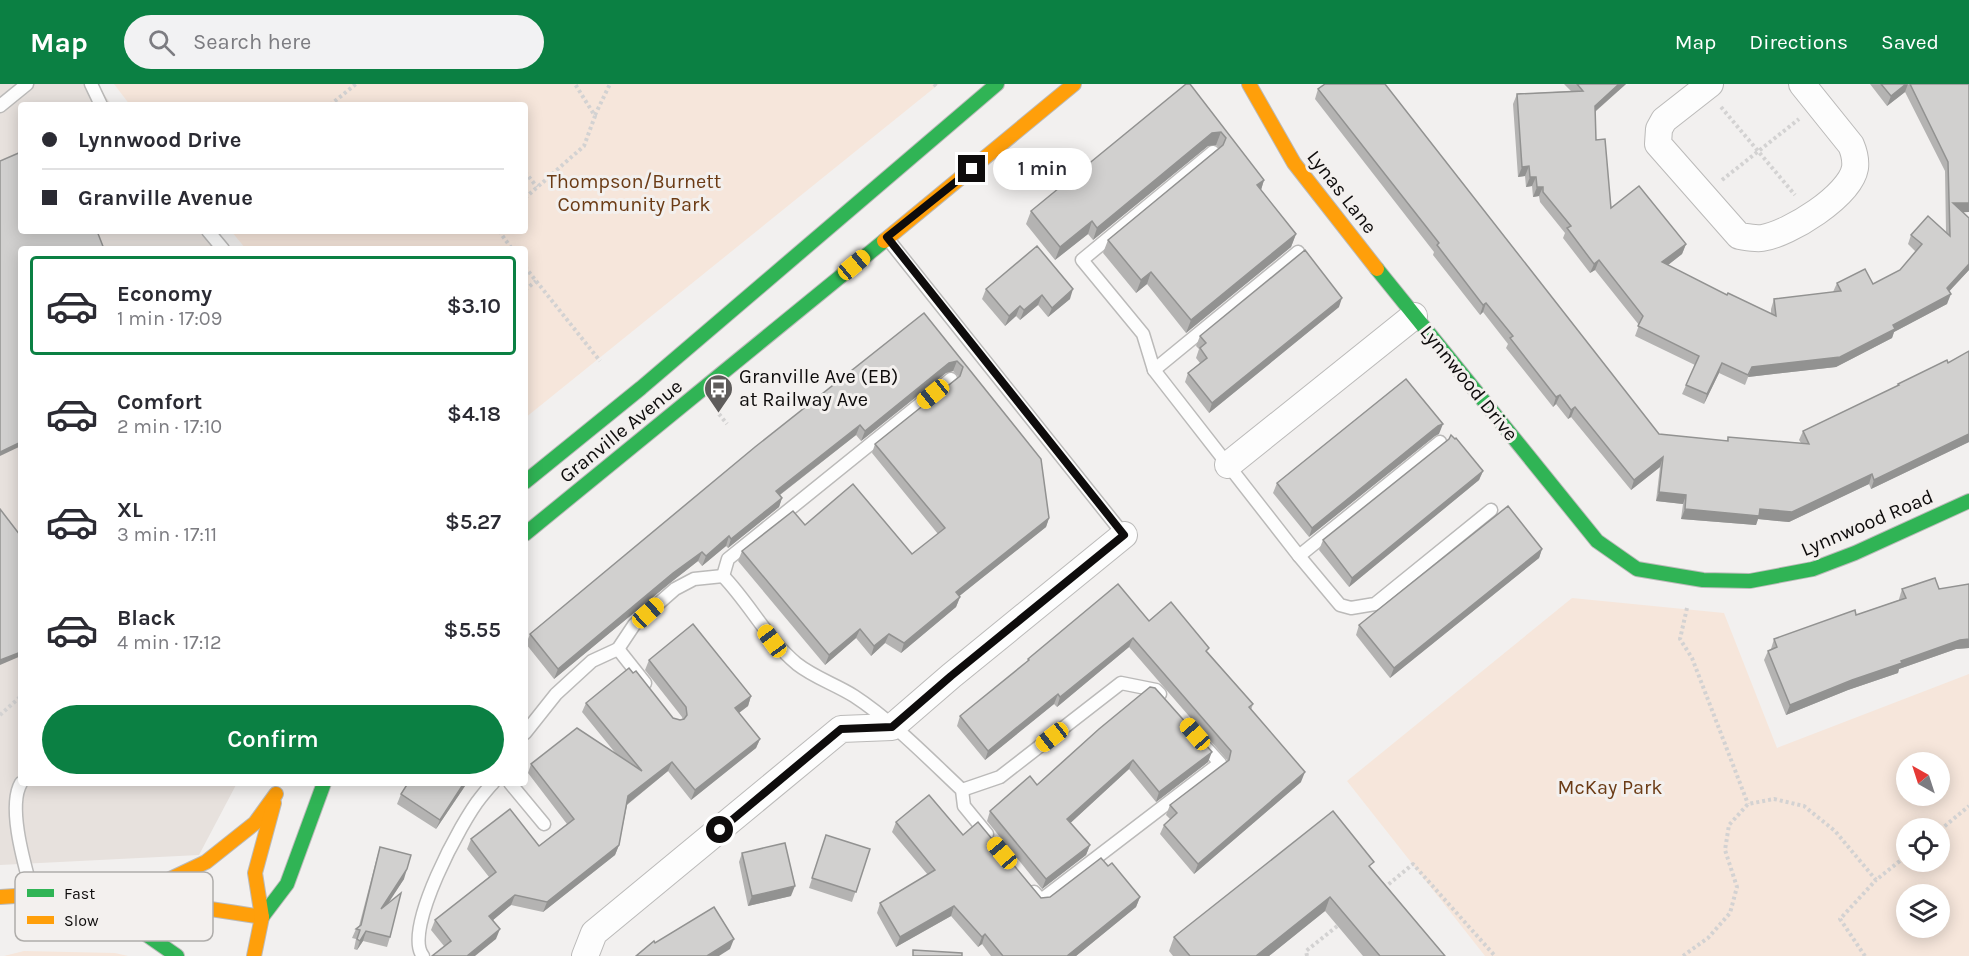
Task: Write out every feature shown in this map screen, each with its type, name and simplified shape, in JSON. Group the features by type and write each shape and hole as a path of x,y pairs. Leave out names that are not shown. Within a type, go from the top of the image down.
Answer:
{"main road":[{"name":"Granville Avenue","path":"528,480 666,367 997,84"},
{"name":"Granville Avenue","path":"528,532 1074,84"},
{"name":"Lynas Lane","path":"1249,84 1294,163 1414,316"},
{"name":"Lynnwood Drive","path":"1414,316 1597,541 1637,569"},
{"name":"Lynnwood Road","path":"1637,569 1703,580 1750,581 1814,569 1855,554 1969,501"},
{"path":"262,917 287,884 323,786"},
{"path":"254,956 262,917 255,873 279,788"},
{"path":"185,872 206,862 255,823 279,788"},
{"path":"0,897 15,895"},
{"path":"213,910 262,917"},
{"path":"155,941 177,956"}],"street":[{"path":"1707,86 1664,120 1658,134 1658,144 1739,236 1761,238 1781,232 1811,215 1841,191 1850,180 1855,168 1855,156 1851,145 1810,94"},
{"name":"Lynnwood Drive","path":"1228,465 1414,316"},
{"path":"589,945 841,729 892,727 1124,535"}],"lane":[{"path":"0,106 27,84"},
{"path":"91,84 100,102"},
{"path":"1213,152 1082,260 1143,334 1154,370 1340,605 1351,608 1375,603 1491,510"},
{"path":"210,234 220,246"},
{"path":"887,237 1124,535"},
{"path":"1154,370 1298,252"},
{"path":"723,576 728,559 951,379"},
{"path":"1299,556 1440,442"},
{"path":"528,729 556,694 592,661 618,649 634,625 675,589 694,579 723,576"},
{"path":"723,576 772,641 798,665 855,696 962,789 964,806 992,840"},
{"path":"618,649 654,694"},
{"path":"962,789 1000,777 1121,683 1156,690 1171,706"},
{"path":"1027,883 1041,900 1220,763 1192,730"},
{"path":"20,786 15,805 26,872"},
{"path":"423,956 419,951 417,935 429,893 453,842 480,797 491,786"},
{"path":"512,786 544,824"}],"path":[{"path":"334,102 356,84"},
{"path":"575,84 595,116"},
{"path":"528,195 584,146 610,84"},
{"path":"934,84 938,88"},
{"path":"1707,86 1811,215"},
{"path":"1702,195 1758,151 1810,94"},
{"path":"528,176 537,187"},
{"path":"528,271 600,361"},
{"path":"528,288 536,281"},
{"path":"718,413 727,424"},
{"path":"1687,608 1680,639 1692,658 1748,804"},
{"path":"0,715 18,699"},
{"path":"1683,956 1708,938 1730,913 1737,887 1725,850 1729,825 1748,804 1774,800 1804,806 1835,831 1876,880"},
{"path":"1950,822 1969,807"},
{"path":"1378,893 1413,864 1495,956"},
{"path":"1865,956 1840,919 1876,880 1896,864"},
{"path":"1307,956 1306,951 1342,922"}],"shaded area":[{"path":"0,84 96,84 110,102 18,102 18,234 215,234 225,246 18,246 18,786 235,786 199,855 0,865"}],"green space":[{"name":"Thompson/Burnett Community Park","path":"114,84 939,84 528,416 528,246 244,246 234,234 528,234 528,102 128,102"},
{"name":"McKay Park","path":"1572,598 1724,613 1777,748 1969,674 1969,956 1485,956 1347,781"},
{"path":"24,951 115,953 128,956 4,956"}],"building":[{"path":"1186,84 1190,84 1264,180 1257,185 1296,234 1191,320 1151,272 1141,280 1108,240 1223,145 1226,138 1221,132 1212,133 1097,228 1092,221 1060,247 1031,211"},
{"path":"1325,84 1385,84 1659,434 1728,441 1728,437 1809,444 1803,431 1969,351 1969,434 1874,480 1872,474 1792,512 1760,509 1759,516 1685,509 1686,495 1659,492 1663,457 1634,480 1575,407 1571,410 1560,395 1556,397 1510,338 1513,336 1486,303 1483,305 1437,245 1439,243 1318,89"},
{"path":"1577,84 1619,84 1595,106 1596,140 1605,139 1611,208 1639,186 1686,244 1662,262 1727,295 1728,293 1776,316 1774,299 1841,291 1837,283 1865,269 1873,284 1900,270 1922,244 1911,235 1928,216 1950,236 1948,162 1910,84 1969,84 1969,203 1953,203 1969,218 1969,264 1947,288 1951,294 1893,325 1895,329 1840,357 1752,367 1748,375 1722,363 1707,394 1686,385 1699,356 1638,326 1643,316 1599,260 1594,264 1567,228 1571,226 1543,192 1543,187 1537,187 1536,177 1530,177 1529,166 1522,167 1517,94 1583,91"},
{"path":"1881,84 1906,84 1891,96"},
{"path":"18,153 18,234 98,234 103,246 18,246 18,443 0,452 0,161"},
{"path":"1037,246 1073,289 1052,308 1042,295 1024,310 1020,306 1009,316 986,289"},
{"path":"1305,250 1342,298 1212,403 1188,373 1207,358 1200,348 1206,343 1200,336"},
{"path":"924,313 1041,459 1049,518 956,592 960,597 904,643 889,634 874,646 860,629 829,655 742,551 793,511 805,525 853,484 912,554 945,528 875,444 960,376 963,367 957,361 949,363 865,431 860,425 776,491 782,498 731,539 729,536 706,556 702,552 673,573 558,669 530,634 755,447"},
{"path":"1406,379 1443,424 1312,528 1277,483"},
{"path":"1451,435 1483,471 1352,578 1323,540 1449,439"},
{"path":"1508,506 1542,549 1394,668 1359,625"},
{"path":"0,509 18,532 18,653 0,660"},
{"path":"1935,578 1939,589 1969,584 1969,639 1960,640 1901,661 1902,663 1790,705 1768,651 1777,647 1774,639 1855,610 1856,615 1906,598 1902,589"},
{"path":"1118,584 1149,621 1171,602 1209,648 1206,651 1253,704 1249,707 1305,772 1198,864 1164,825 1177,813 1170,805 1229,760 1231,751 1133,638 1060,697 1058,694 988,751 960,716"},
{"path":"693,624 751,696 735,708 760,739 695,790 672,762 628,796 619,845 547,902 515,895 489,916 500,929 467,956 432,956 451,941 435,920 496,872 471,839 510,809 539,846 574,819 531,764 577,728 642,771 586,703 629,668 633,673 636,671 673,718 684,719 687,715 686,707 649,660"},
{"path":"1150,687 1155,688 1212,752 1159,792 1133,760 1067,819 1090,845 1046,879 990,811 1030,776 1037,785"},
{"path":"406,786 462,786 440,820 401,794"},
{"path":"929,795 963,835 978,822 1041,898 1050,897 1101,858 1108,866 1112,863 1140,897 1067,956 1003,956 985,934 982,937 954,906 900,937 880,903 935,870 896,822"},
{"path":"1333,811 1374,862 1369,866 1445,956 1380,956 1330,897 1256,956 1190,956 1174,937"},
{"path":"826,835 870,849 856,892 812,878"},
{"path":"785,843 795,886 752,896 742,853"},
{"path":"380,847 411,855 407,869 381,909 401,893 390,937 366,931 360,941 357,939 360,930 356,929 361,925"},
{"path":"714,907 734,939 707,956 636,956 654,941 655,943"},
{"path":"913,950 962,953 962,956 913,956"}],"traffic: fast":[{"path":"528,480 641,388 997,84"},
{"path":"528,532 884,241"},
{"path":"1377,269 1597,541 1637,569 1703,580 1750,581 1813,569 1855,553 1969,501"},
{"path":"262,917 287,884 323,786"},
{"path":"155,941 177,956"}],"traffic: slow":[{"path":"884,241 1074,84"},
{"path":"1249,84 1294,163 1377,269"},
{"path":"185,872 206,862 255,823 276,794"},
{"path":"254,956 262,917 255,873 274,803"},
{"path":"0,897 15,896"},
{"path":"213,910 262,917"}],"place":[{"name":"Granville Ave (EB) at Railway Ave","path":"718,414"}],"route":[{"path":"720,830 841,729 892,727 1124,535 887,237 972,169"}]}
